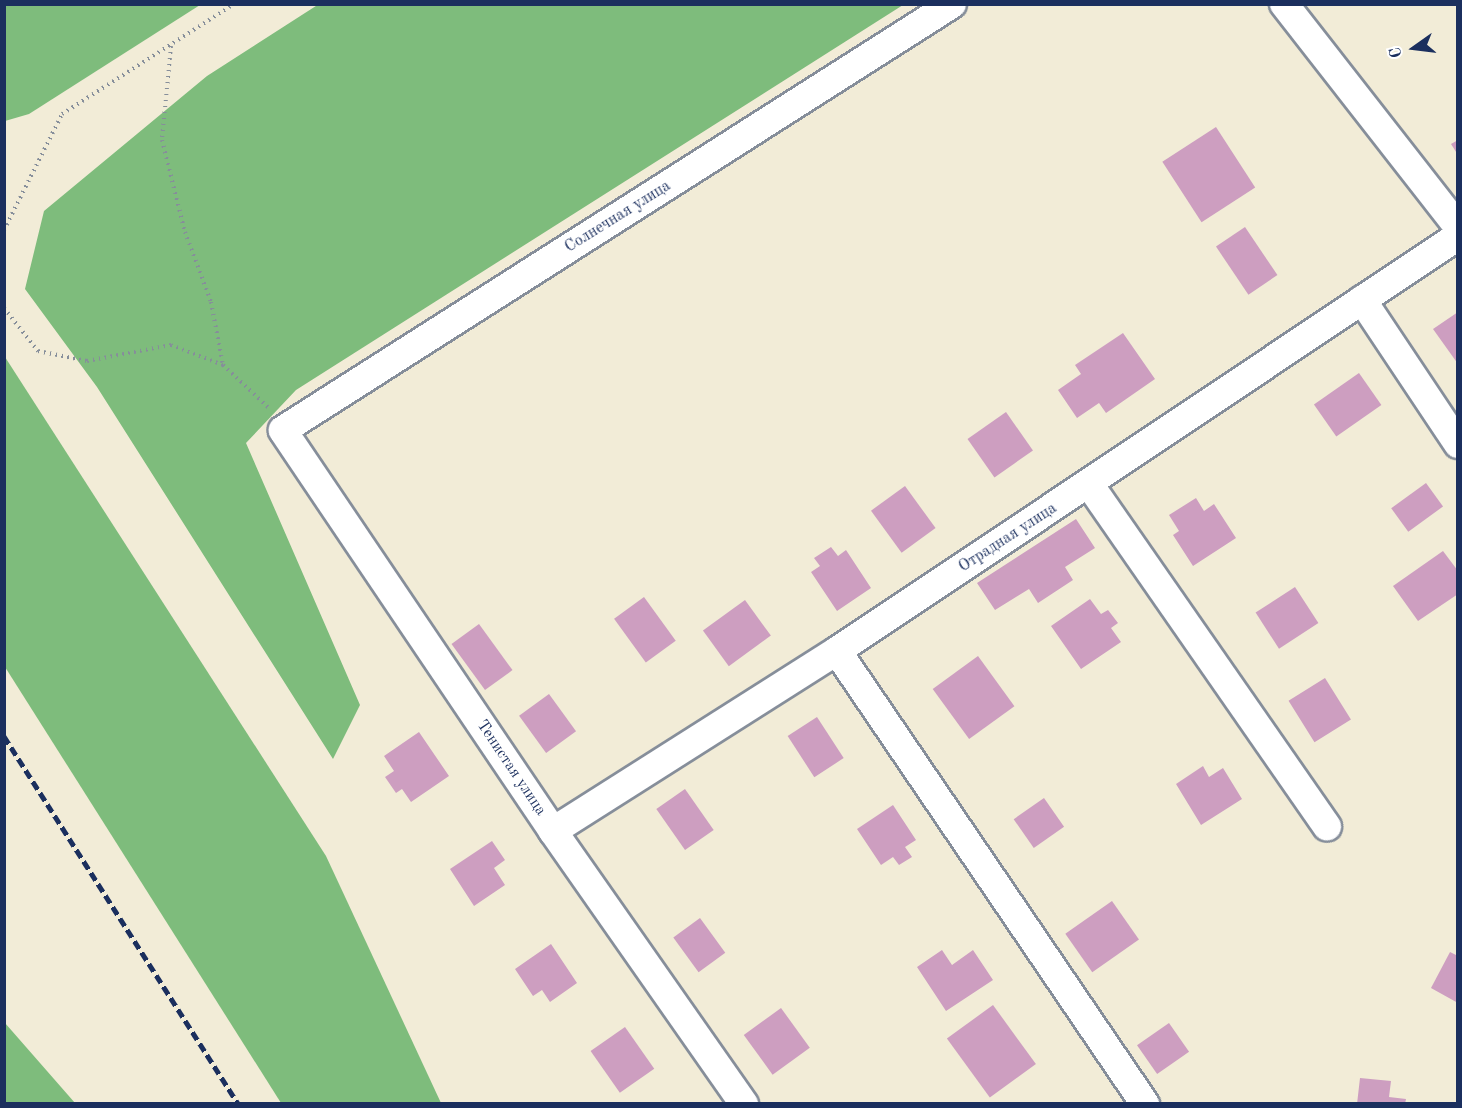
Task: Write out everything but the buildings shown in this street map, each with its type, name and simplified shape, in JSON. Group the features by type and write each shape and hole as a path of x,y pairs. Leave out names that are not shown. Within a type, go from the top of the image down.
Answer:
{"street":[{"name":"Солнечная улица","path":"283,430 952,4"},
{"path":"1284,4 1458,227"},
{"name":"Отрадная улица","path":"553,831 837,651 1458,236"},
{"path":"1362,300 1458,444"},
{"name":"Тенистая улица","path":"283,430 553,831 744,1104"},
{"path":"1089,484 1327,827"},
{"path":"837,651 1145,1104"}],"path":[{"path":"4,230 62,114 234,4"},
{"path":"171,45 162,140 185,231 211,302 223,365"},
{"path":"4,308 38,351 87,361 171,345 223,365 274,413 283,430"}],"green space":[{"path":"5,4 200,5 29,114 5,121"},
{"path":"319,4 903,5 296,390 246,443 360,705 333,759 97,387 25,289 44,211 207,76"},
{"path":"5,357 326,856 441,1103 281,1103 5,667"},
{"path":"5,1023 75,1103 5,1103"}],"railway":[{"path":"4,736 238,1104"}]}
